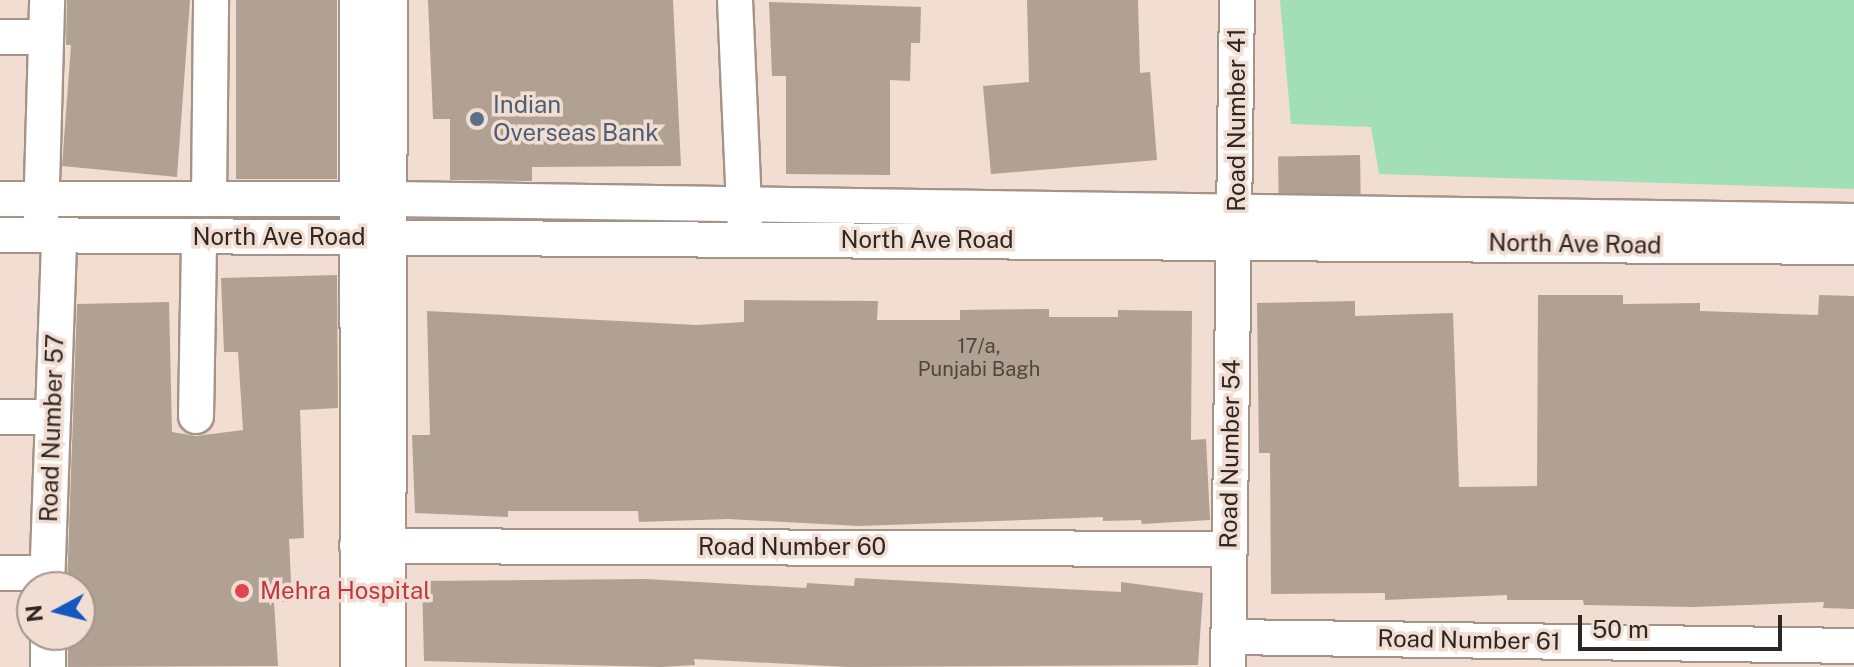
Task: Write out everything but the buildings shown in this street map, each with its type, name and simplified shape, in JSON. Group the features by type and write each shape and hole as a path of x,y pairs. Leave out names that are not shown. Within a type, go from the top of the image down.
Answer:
{"street":[{"name":"Road Number 57","path":"47,0 42,199 50,236 53,417 47,571"},
{"path":"209,199 211,0"},
{"path":"357,0 355,237 373,545 388,667"},
{"path":"358,667 373,545 391,237 390,0"},
{"path":"735,0 745,239"},
{"name":"Road Number 41","path":"1237,0 1238,227"},
{"path":"0,37 46,37"},
{"path":"0,199 391,199 745,204 1238,227 1854,221"},
{"name":"North Ave Road","path":"0,235 745,239 1238,227 1854,247"},
{"name":"Road Number 54","path":"1228,652 1227,549 1238,227"},
{"path":"196,416 199,237"},
{"path":"0,417 53,417"},
{"name":"Road Number 60","path":"373,545 1227,549"},
{"name":"Road Number 61","path":"1228,652 1854,646"}],"green space":[{"path":"1280,0 1854,0 1854,189 1379,174 1371,127 1291,124"}],"place":[{"name":"Indian Overseas Bank","path":"477,119"},
{"name":"Mehra Hospital","path":"242,591"}]}
